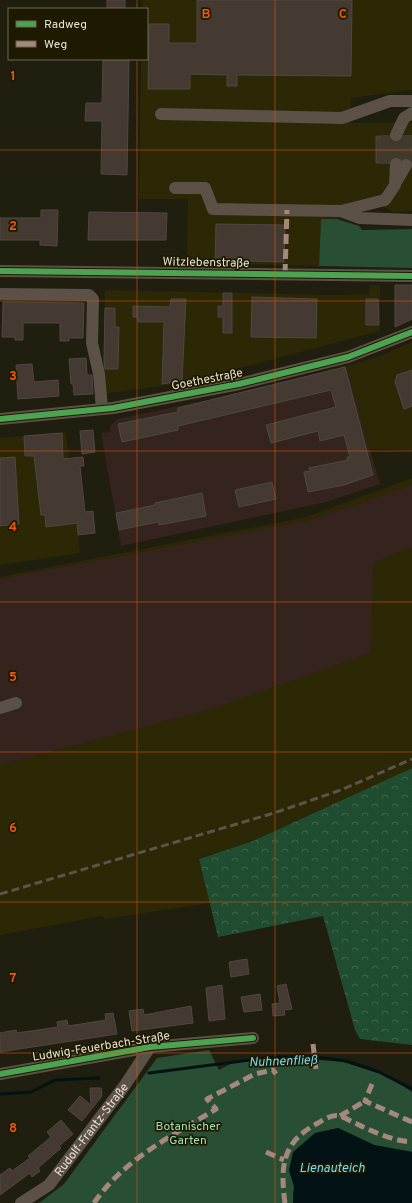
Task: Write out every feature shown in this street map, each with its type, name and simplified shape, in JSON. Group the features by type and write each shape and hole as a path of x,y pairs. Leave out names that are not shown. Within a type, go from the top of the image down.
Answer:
{"street":[{"path":"160,114 342,118 390,101 412,101"},
{"path":"397,135 408,115"},
{"path":"175,188 204,188 213,209 341,211 385,200 395,185 396,164"},
{"path":"341,211 360,218 412,220"},
{"name":"Witzlebenstraße","path":"0,271 412,276"},
{"path":"0,294 89,295 93,299 92,343 99,374 102,409"},
{"name":"Goethestraße","path":"0,419 102,409 255,380 348,357 412,332"},
{"path":"0,708 16,703"},
{"name":"Ludwig-Feuerbach-Straße","path":"0,1074 150,1046 253,1038"},
{"name":"Rudolf-Frantz-Straße","path":"21,1203 49,1185 125,1085 150,1046"}],"shaded area":[{"path":"142,0 412,0 412,90 351,98 351,123 412,122 412,211 394,212 368,201 351,202 337,219 321,219 319,266 187,263 188,199 139,199 141,60 148,60 148,8 142,8"},
{"path":"370,285 380,285 380,331 183,383 102,394 105,290 332,295 369,294"},
{"path":"412,342 412,450 370,449 346,366 377,357"},
{"path":"346,366 380,484 326,502 121,546 101,433 110,432 110,426 117,419 212,399"},
{"path":"66,432 80,553 0,565 0,438"},
{"path":"412,478 412,768 253,841 199,858 211,903 105,919 102,916 0,935 0,577 306,517"},
{"path":"412,485 412,547 373,563 371,653 205,711 0,765 0,579 306,521"}],"green space":[{"path":"321,219 337,219 359,226 362,230 412,229 412,268 319,266"},
{"path":"412,768 412,1045 360,1039 355,1030 323,916 218,937 199,859 253,841"},
{"name":"Botanischer Garten","path":"209,1050 219,1070 234,1062 281,1057 343,1062 388,1076 412,1092 412,1152 374,1145 338,1128 289,1170 294,1186 293,1203 39,1203 64,1184 157,1058"}],"water":[{"name":"Lienauteich","path":"338,1128 374,1145 412,1152 412,1203 293,1203 294,1186 289,1170 293,1152 315,1133"}],"building":[{"path":"107,0 125,0 125,8 107,8"},
{"path":"197,0 352,0 351,76 237,75 237,86 227,86 227,75 190,74 190,89 148,89 149,24 169,24 169,43 197,43"},
{"path":"103,60 129,60 127,175 101,174 102,121 85,121 86,103 102,103"},
{"path":"376,136 389,137 392,142 401,141 404,137 412,137 412,161 406,158 401,159 396,157 392,158 389,163 376,163"},
{"path":"41,210 58,210 57,246 40,245 40,240 0,240 0,218 41,218"},
{"path":"89,212 167,213 166,240 88,240"},
{"path":"216,224 285,225 284,262 215,260"},
{"path":"395,285 412,285 412,319 395,327"},
{"path":"223,293 232,293 232,333 223,333 223,317 218,317 218,306 223,306"},
{"path":"252,297 317,299 316,338 251,337"},
{"path":"171,299 186,299 182,381 162,384 164,322 138,322 138,317 133,317 133,306 170,307"},
{"path":"366,299 378,299 379,325 366,325"},
{"path":"3,302 84,303 83,338 69,338 69,341 60,341 60,323 23,323 23,340 15,340 15,337 2,337"},
{"path":"105,308 115,308 115,327 119,327 118,369 105,369"},
{"path":"86,358 87,375 92,375 93,394 74,395 73,384 71,384 69,359"},
{"path":"32,364 34,382 58,380 59,396 18,399 16,365"},
{"path":"345,367 373,475 344,485 308,492 304,472 310,471 309,468 348,460 347,457 350,457 344,435 320,441 318,431 271,443 266,425 336,407 331,390 178,426 178,430 122,442 118,424 178,412 178,408"},
{"path":"412,370 412,406 404,409 395,382 397,375"},
{"path":"93,430 95,452 82,454 80,431"},
{"path":"62,433 63,459 83,457 84,466 80,466 85,512 93,511 95,533 78,535 77,523 46,527 45,515 41,515 34,456 25,456 24,436"},
{"path":"15,457 19,524 0,526 0,458"},
{"path":"272,482 276,499 239,507 235,490"},
{"path":"202,493 206,516 159,525 158,522 119,530 116,513"},
{"path":"247,959 249,974 231,977 229,962"},
{"path":"286,984 292,1009 284,1010 285,1015 273,1016 272,1004 280,1003 277,986"},
{"path":"222,985 225,1019 209,1021 206,988"},
{"path":"260,994 262,1010 244,1012 241,997"},
{"path":"191,1006 193,1023 132,1031 129,1011 143,1009 144,1015"},
{"path":"113,1013 117,1034 0,1052 0,1033 16,1030 17,1033 58,1027 57,1022 67,1020 68,1026 106,1020 105,1014"},
{"path":"90,1088 101,1088 102,1096 82,1121 68,1110 80,1096 91,1105"},
{"path":"61,1120 73,1134 59,1146 61,1148 38,1168 40,1171 32,1177 30,1173 0,1195 0,1175 10,1168 12,1171 30,1158 28,1156 51,1137 47,1132"}],"waterway":[{"name":"Nuhnenfließ","path":"149,1073 274,1057 316,1057 347,1061 379,1072 412,1089"},
{"name":"Nuhnenfließ","path":"0,1094 31,1092 55,1080 99,1078"}],"tunnel":[{"path":"386,164 387,135"},
{"path":"396,135 396,164"},
{"path":"406,135 406,165"}],"railway":[{"path":"0,894 274,813 341,790 412,759"}],"marked path":[{"path":"285,274 287,210"},
{"path":"313,1044 316,1070"},
{"path":"94,1203 106,1187 134,1161 166,1139 216,1109 207,1099 255,1074 273,1070 276,1074"},
{"path":"372,1084 365,1101 412,1122"},
{"path":"340,1116 365,1101"},
{"path":"285,1203 283,1178 284,1166 290,1147 306,1130 326,1118 331,1116 340,1116 384,1136 412,1142"},
{"path":"266,1152 284,1160"}],"cycle path":[{"path":"0,271 412,276"},
{"path":"0,419 113,408 239,384 348,357 412,332"},
{"path":"0,1074 150,1047 253,1038"}]}
